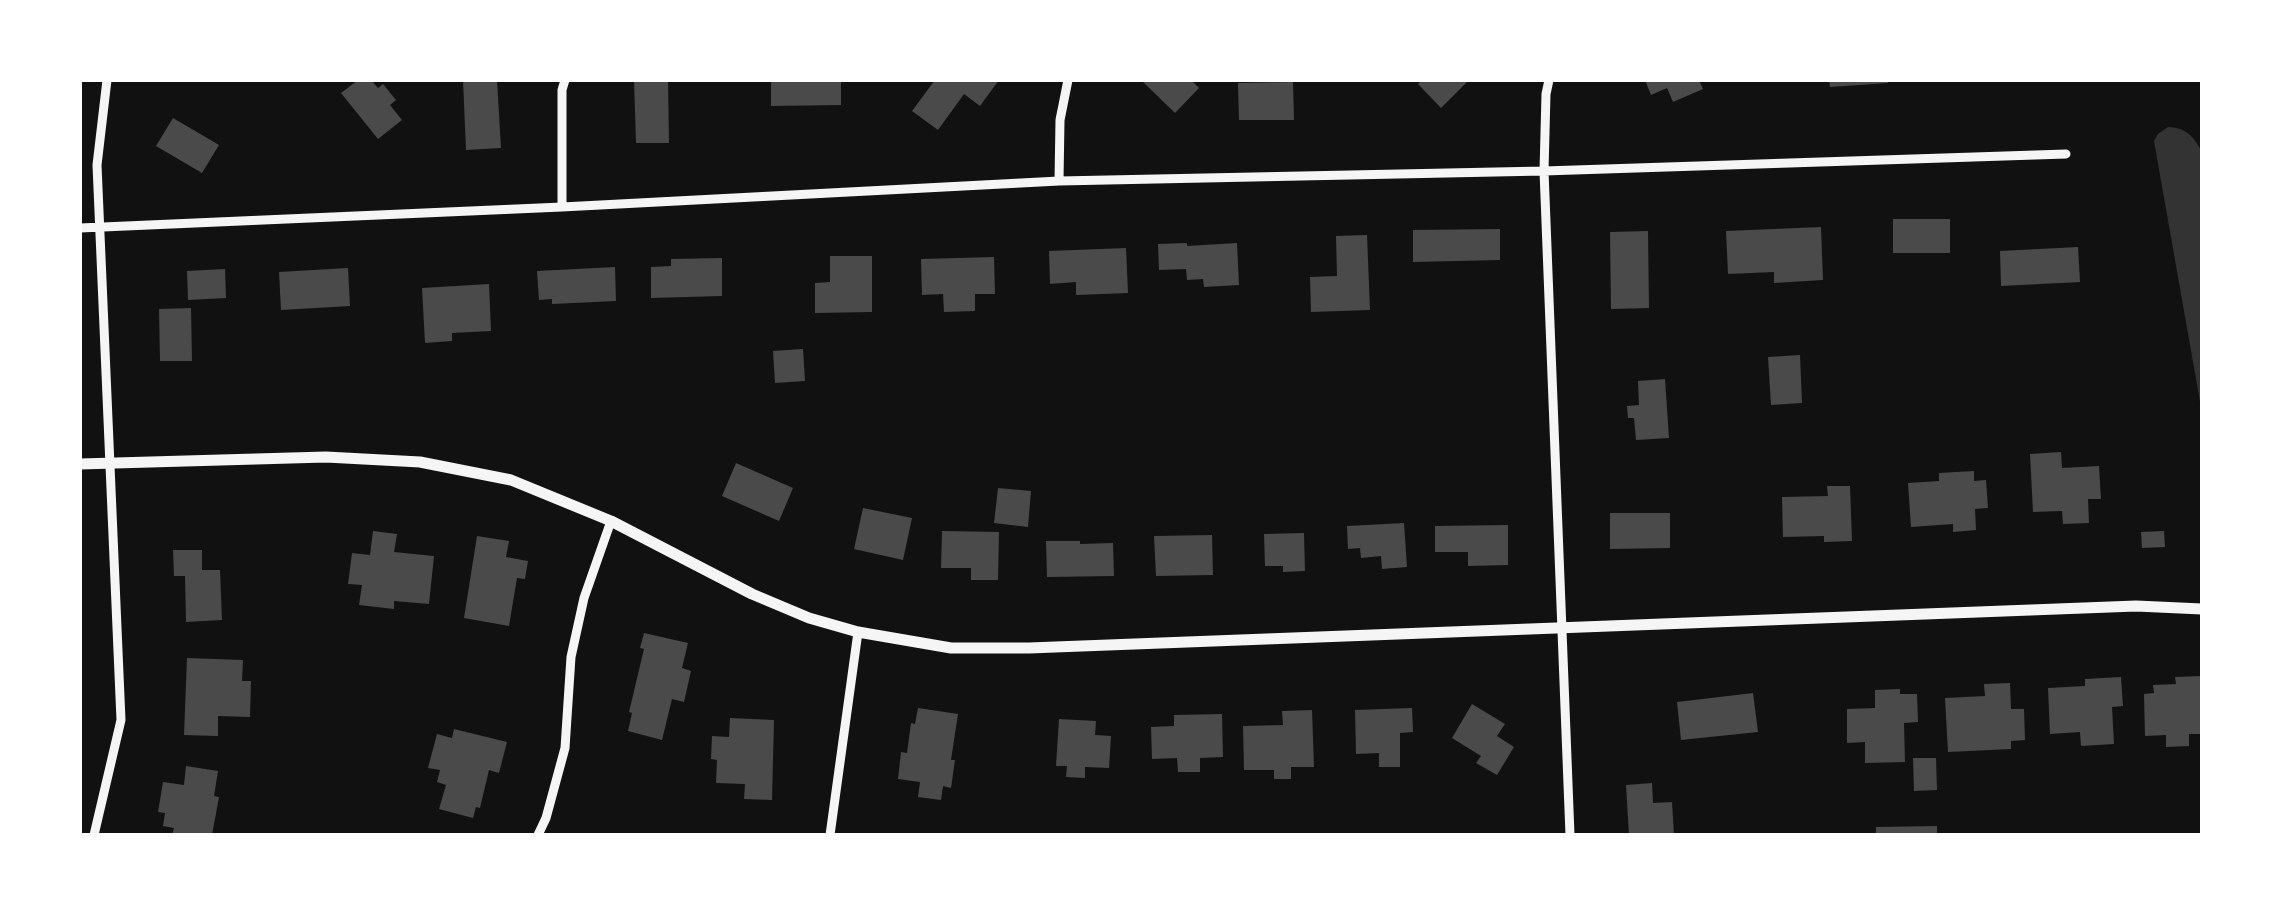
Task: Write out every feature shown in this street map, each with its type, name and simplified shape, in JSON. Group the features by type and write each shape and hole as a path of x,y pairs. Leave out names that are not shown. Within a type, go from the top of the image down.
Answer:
{"street":[{"path":"94,835 120,720 97,165 106,80"},
{"path":"562,207 565,80"},
{"path":"1059,182 1060,120 1068,80"},
{"path":"1549,80 1544,171 1570,835"},
{"path":"80,228 1059,182 2066,154"},
{"path":"80,464 326,457 420,462 511,480 611,521 752,594 809,618 858,632 952,648 2136,606 2202,609"},
{"path":"538,835 565,748 571,657 584,598 611,521"},
{"path":"830,835 858,632"}],"shaded area":[{"path":"2168,127 2189,134 2202,152 2202,413 2154,141"}],"building":[{"path":"358,80 371,80 378,88 383,84 396,100 390,105 402,120 378,139 341,93"},
{"path":"463,80 497,80 501,148 466,150"},
{"path":"634,80 668,80 669,143 636,143"},
{"path":"771,80 841,80 841,105 771,106"},
{"path":"935,80 999,80 980,106 964,94 938,130 912,111"},
{"path":"1141,80 1191,80 1199,88 1175,113"},
{"path":"1422,80 1469,80 1441,108 1418,84"},
{"path":"1645,80 1699,80 1703,89 1673,102 1667,88 1651,95"},
{"path":"1829,80 1888,80 1888,83 1830,87"},
{"path":"1293,82 1294,120 1239,120 1238,83"},
{"path":"173,118 219,145 202,173 156,146"},
{"path":"1893,219 1950,219 1950,253 1893,253"},
{"path":"1821,227 1823,280 1774,283 1774,272 1728,274 1726,231"},
{"path":"1500,229 1500,260 1413,262 1413,230"},
{"path":"1648,231 1649,308 1611,309 1610,232"},
{"path":"1367,235 1370,310 1311,312 1310,277 1337,276 1336,236"},
{"path":"1237,243 1239,285 1204,287 1203,279 1187,280 1186,269 1159,270 1158,244"},
{"path":"2078,247 2080,282 2001,286 2000,251"},
{"path":"1126,248 1128,293 1076,295 1076,282 1050,284 1049,251"},
{"path":"830,256 872,256 872,312 815,313 815,283 830,282"},
{"path":"994,257 995,294 975,294 975,311 944,312 943,294 922,295 921,259"},
{"path":"722,258 722,296 651,298 651,267 671,266 671,259"},
{"path":"615,267 616,301 552,304 552,299 539,300 537,271"},
{"path":"348,268 350,306 281,310 279,272"},
{"path":"225,269 226,298 188,300 187,271"},
{"path":"489,284 491,331 452,333 452,341 425,343 422,288"},
{"path":"191,308 192,361 160,361 159,309"},
{"path":"803,349 805,381 775,383 773,351"},
{"path":"1800,355 1802,403 1771,405 1768,357"},
{"path":"1665,379 1669,438 1636,440 1634,418 1628,418 1627,406 1639,405 1638,381"},
{"path":"2061,452 2062,468 2099,466 2101,499 2088,499 2089,523 2063,524 2062,511 2033,512 2030,454"},
{"path":"736,463 793,488 779,521 722,496"},
{"path":"1974,471 1974,481 1986,480 1988,508 1975,509 1976,530 1953,532 1953,524 1911,527 1908,483 1939,481 1939,473"},
{"path":"1827,486 1850,486 1852,541 1824,542 1824,536 1783,537 1782,497 1828,496"},
{"path":"998,488 1031,491 1028,527 994,523"},
{"path":"863,508 912,518 903,560 854,549"},
{"path":"1610,513 1670,513 1670,548 1610,549"},
{"path":"1404,523 1407,567 1382,569 1381,556 1361,558 1360,548 1348,549 1347,526"},
{"path":"1508,525 1508,565 1468,566 1468,552 1435,552 1435,526"},
{"path":"373,531 397,534 394,552 434,556 429,604 394,601 394,609 359,605 362,585 348,584 352,553 370,555"},
{"path":"942,531 999,532 998,580 971,580 971,568 941,568"},
{"path":"2164,531 2165,547 2142,548 2141,532"},
{"path":"1304,533 1305,571 1283,572 1283,566 1265,566 1264,534"},
{"path":"1212,535 1213,575 1156,576 1154,536"},
{"path":"477,536 509,541 506,557 528,561 525,579 517,578 509,626 464,618"},
{"path":"1046,541 1113,543 1114,576 1047,577"},
{"path":"173,550 202,550 202,570 220,570 222,620 186,622 185,576 174,576"},
{"path":"644,633 688,643 682,668 691,671 684,702 672,699 662,740 628,731"},
{"path":"187,658 243,660 242,681 251,681 250,717 218,716 218,736 184,735"},
{"path":"2202,676 2202,734 2189,734 2189,746 2166,747 2166,735 2145,736 2144,694 2154,693 2153,685 2176,684 2175,677"},
{"path":"2121,677 2123,706 2112,707 2114,744 2081,746 2080,732 2050,734 2048,688 2085,686 2085,679"},
{"path":"2010,683 2011,709 2024,709 2025,740 2011,741 2011,749 1948,752 1945,698 1985,696 1984,684"},
{"path":"1900,689 1900,694 1917,694 1918,722 1904,723 1905,762 1865,763 1865,742 1847,743 1847,709 1875,708 1875,690"},
{"path":"1753,693 1758,732 1681,740 1677,702"},
{"path":"1472,704 1505,724 1497,736 1514,747 1497,775 1476,763 1481,756 1452,738"},
{"path":"918,708 958,714 951,788 943,786 941,800 918,797 920,782 898,779 901,752 907,753 911,723 915,724"},
{"path":"1412,708 1413,732 1400,733 1400,767 1379,767 1379,753 1356,754 1355,710"},
{"path":"1312,710 1314,767 1291,767 1291,779 1274,779 1274,770 1244,770 1243,726 1283,725 1282,711"},
{"path":"1222,714 1223,757 1200,758 1200,772 1178,772 1177,758 1152,759 1151,727 1174,726 1174,715"},
{"path":"730,718 774,720 772,800 744,799 745,784 716,783 712,736 729,737"},
{"path":"1059,719 1096,721 1095,735 1111,736 1109,768 1085,767 1085,778 1066,777 1067,766 1056,766"},
{"path":"454,729 507,742 499,773 489,770 480,808 476,807 473,818 439,809 446,785 437,782 440,770 428,768 437,734 452,738"},
{"path":"1913,758 1936,758 1937,790 1914,791"},
{"path":"186,766 218,771 214,796 219,797 212,835 172,835 174,828 163,826 165,813 158,812 163,782 184,785"},
{"path":"1652,783 1653,803 1672,802 1674,835 1629,835 1626,785"},
{"path":"1937,826 1937,835 1876,835 1876,827"}]}
